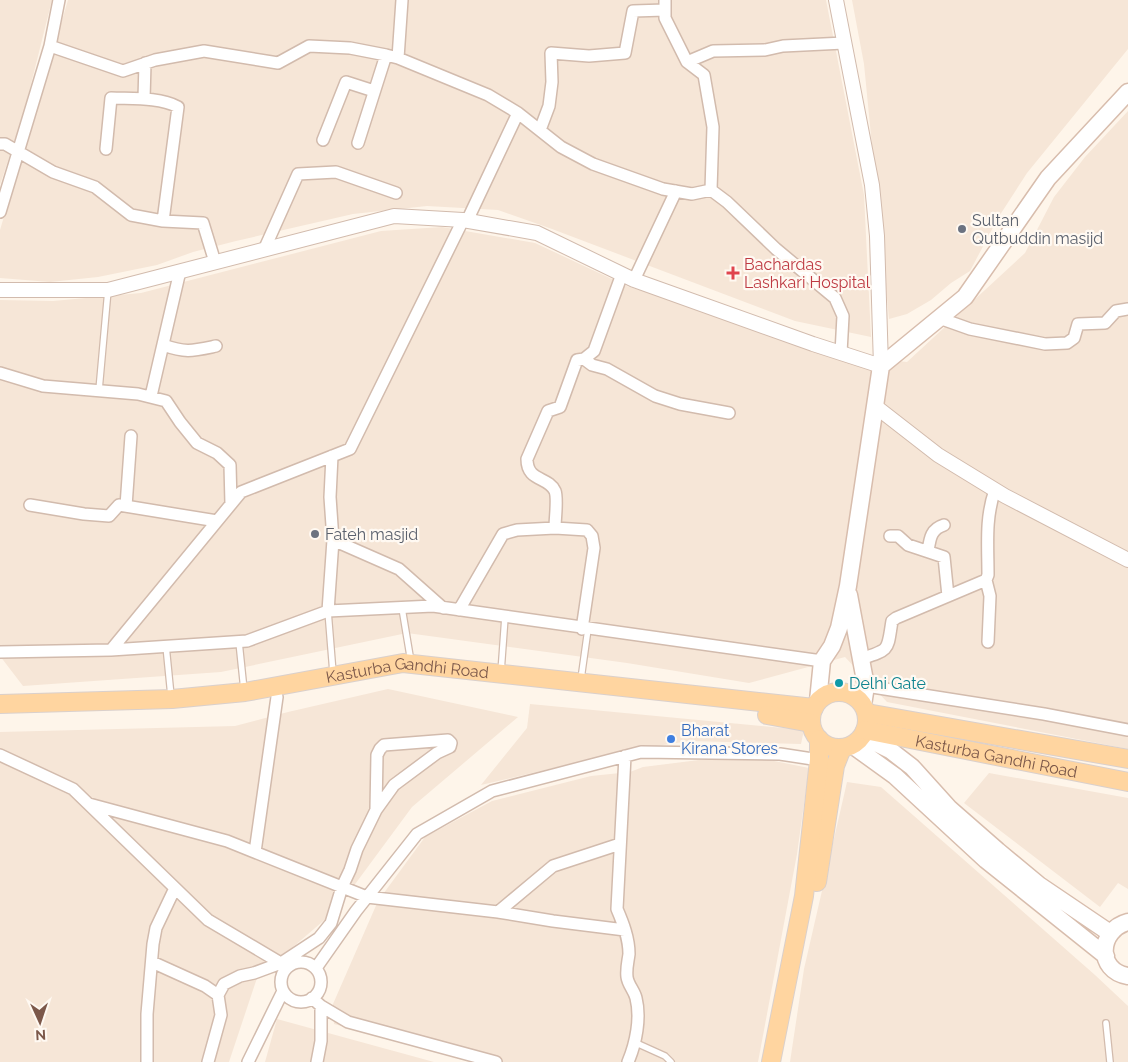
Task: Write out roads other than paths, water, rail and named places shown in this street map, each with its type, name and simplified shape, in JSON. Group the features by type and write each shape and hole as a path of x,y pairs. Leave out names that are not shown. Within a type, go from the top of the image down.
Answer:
{"main road":[{"path":"771,1062 804,896 819,760 818,739 814,731 814,711 822,661 832,646 839,628 848,586 881,366 965,297 1048,178 1128,92"},
{"path":"782,1062 814,898 835,766 859,730 866,686 848,586"},
{"name":"Kasturba Gandhi Road","path":"0,704 172,700 244,692 403,663 814,711"},
{"name":"Kasturba Gandhi Road","path":"0,716 172,711 246,704 403,675 786,718 814,711"},
{"path":"814,711 825,696 833,693 842,692 858,699 859,730 895,776 986,860 1106,956"},
{"path":"818,739 834,748 859,730"},
{"path":"859,730 912,767 950,809 1039,885 1110,933"},
{"name":"Kasturba Gandhi Road","path":"859,730 1128,759"},
{"name":"Kasturba Gandhi Road","path":"859,730 1128,782"},
{"path":"1126,976 1110,966 1106,956 1105,943 1114,928 1128,922"}],"street":[{"path":"0,212 50,46 59,0"},
{"path":"398,58 402,0"},
{"path":"0,290 108,290 394,216 465,220 537,233 628,277 881,366 877,236 872,185 836,0"},
{"path":"540,130 549,106 552,82 551,53 589,56 625,53 633,12 665,5 665,18 687,62 704,75 714,127 711,190"},
{"path":"687,62 713,52 765,50 783,46 844,43"},
{"path":"50,46 123,71 155,60 204,51 278,63 310,46 350,48 398,58 488,95 518,113 560,147 593,164 663,190 692,194 711,190 727,202 776,249 835,298 843,316 841,353"},
{"path":"358,142 386,55"},
{"path":"144,100 145,63"},
{"path":"323,140 346,82 374,91"},
{"path":"106,149 111,98 144,100 172,104 178,107 163,221"},
{"path":"111,650 241,492 350,449 518,113"},
{"path":"0,144 5,144 53,172 95,188 131,215 163,221 203,223 215,262"},
{"path":"264,250 298,174 336,172 396,193"},
{"path":"555,528 556,494 554,488 532,474 527,466 527,459 548,411 560,407 577,360 584,359 594,351 628,277 676,192"},
{"path":"151,396 180,271"},
{"path":"939,318 970,329 1045,344 1067,343 1074,338 1078,324 1105,323 1116,311 1128,309"},
{"path":"163,345 180,351 216,346"},
{"path":"584,359 592,365 607,370 655,396 680,404 729,413"},
{"path":"0,373 43,386 138,394 166,401 197,443 217,453 230,465 232,504"},
{"path":"875,406 938,455 995,490 1128,560"},
{"path":"126,506 131,436"},
{"path":"328,610 333,540 330,497 332,456"},
{"path":"988,642 990,596 986,580 988,575 988,517 989,507 995,490"},
{"path":"30,505 84,514 110,516 119,505 217,521"},
{"path":"928,551 935,529 944,525"},
{"path":"459,610 503,534 517,530 555,528 588,530 592,536 594,548 586,599 585,629"},
{"path":"890,536 898,536 908,545 946,559 948,596"},
{"path":"333,540 399,569 443,608"},
{"path":"861,660 887,648 892,621 896,618 986,580"},
{"path":"0,652 111,650 239,642 328,610 433,606 822,661"},
{"path":"866,686 1044,714 1128,730"},
{"path":"255,852 278,698"},
{"path":"208,1062 221,1015 218,995 224,984 240,976 284,965 305,962 316,968 319,974 320,987 312,998 300,1002 287,997 283,991 281,978 284,965 319,938 330,923 357,849 376,810 394,785 437,753 450,746 451,743 448,740 384,745 377,755 376,810"},
{"path":"316,968 367,897 417,834 492,791 641,752 780,754 819,760"},
{"path":"0,754 73,789 208,920 284,965"},
{"path":"625,756 617,909 626,930 629,954 626,967 628,982 636,996 639,1014 628,1062"},
{"path":"88,804 227,841 367,897 498,912 626,930"},
{"path":"498,912 553,866 620,844"},
{"path":"146,1062 147,1014 156,928 175,888"},
{"path":"152,962 205,986 218,995"},
{"path":"248,1062 283,991"},
{"path":"312,998 321,1006 348,1022 496,1062"},
{"path":"317,1062 321,1041 321,1006"}],"lane":[{"path":"99,390 108,290"},
{"path":"402,608 412,664"},
{"path":"328,610 333,675"},
{"path":"501,674 505,617"},
{"path":"580,683 585,629"},
{"path":"239,642 244,692"},
{"path":"166,646 172,700"},
{"path":"1106,1023 1110,1062"},
{"path":"634,1042 665,1056 672,1062"}],"place":[{"name":"Sultan Qutbuddin masijd","path":"962,229"},
{"name":"Bachardas Lashkari Hospital","path":"733,273"},
{"name":"Fateh masjid","path":"315,534"},
{"name":"Delhi Gate","path":"839,683"},
{"name":"Bharat Kirana Stores","path":"671,739"}]}
